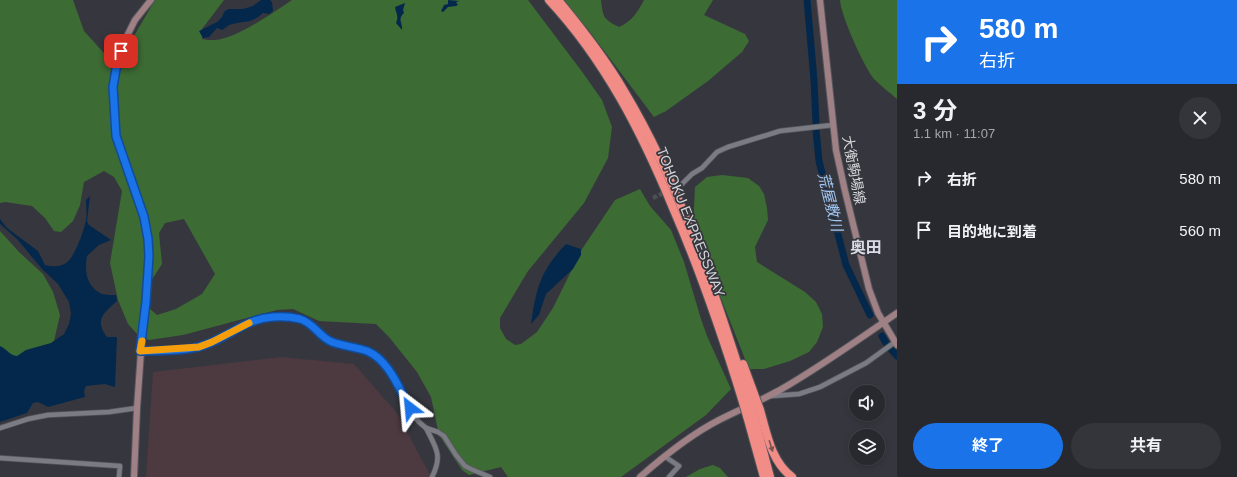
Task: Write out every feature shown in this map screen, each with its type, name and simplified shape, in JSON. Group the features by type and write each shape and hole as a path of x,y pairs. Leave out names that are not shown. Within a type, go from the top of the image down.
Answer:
{"highway":[{"name":"TOHOKU EXPRESSWAY","path":"549,0 592,52 641,134 676,213 748,396"},
{"name":"TOHOKU EXPRESSWAY","path":"558,0 597,49 624,90 661,162 711,285 748,396 770,477"},
{"name":"TOHOKU EXPRESSWAY","path":"753,413 755,443 762,477"},
{"path":"753,413 774,456 783,469 792,477"}],"street":[{"path":"134,477 140,351 146,302 149,256 144,217 116,136 113,87 117,63 125,40 135,20 151,0"},
{"name":"大衡駒場線","path":"820,0 836,150 869,289 883,323 896,343"},
{"path":"682,184 692,174 702,168 717,152 728,146 780,131 833,125"},
{"path":"640,477 664,456 693,435 718,420 768,396 817,368 897,313"},
{"path":"140,351 199,347 212,342 248,323 267,318 294,318 308,322 324,338 364,350 375,356 391,375 416,419 426,428 444,436 465,466 490,477"},
{"path":"768,396 799,394 820,387 866,363 896,343"},
{"path":"0,428 28,419 48,415 108,412 137,408"},
{"path":"426,428 436,449 438,460 432,477"},
{"path":"664,456 679,466 669,477"},
{"path":"0,458 120,466 119,477"}],"shaded area":[{"path":"281,357 354,364 397,413 431,477 146,477 153,372"}],"green space":[{"path":"0,0 73,0 84,31 112,62 116,69 120,70 125,65 134,36 155,0 224,0 202,29 202,39 215,40 244,30 292,0 528,0 602,100 612,127 608,158 584,203 528,271 500,318 500,328 506,339 515,345 521,344 537,332 553,308 582,249 615,200 640,189 650,206 671,230 684,262 707,336 731,389 706,415 621,477 508,477 501,467 469,475 462,470 439,435 431,397 417,372 389,337 376,324 319,321 293,309 277,310 183,335 149,340 138,335 128,324 118,300 110,263 122,191 114,177 104,171 84,182 80,205 73,221 61,232 54,231 45,218 32,206 5,202 0,203","holes":["184,219 215,274 202,294 176,309 157,315 149,308 151,281 162,264 159,233 165,223"]},
{"path":"562,0 601,0 602,10 605,17 619,27 634,16 644,0 713,0 704,15 745,34 749,41 742,52 708,81 666,111 654,117 587,28"},
{"path":"840,0 897,0 897,99 877,82 870,73 859,53 844,17"},
{"path":"722,175 748,178 759,186 764,194 768,220 755,247 757,262 805,292 816,302 822,314 823,327 817,342 809,352 790,361 764,369 749,369 693,228 695,187 707,177"},
{"path":"0,231 19,252 43,274 53,292 60,315 54,341 36,356 0,360"},
{"path":"713,465 720,468 728,477 686,477 700,469"}],"water":[{"path":"261,0 270,0 272,2 273,11 269,14 263,13 248,22 230,25 222,30 217,28 209,37 203,38 199,31 217,22 228,9 243,9 253,6"},
{"path":"448,0 460,1 456,2 458,5 448,7 443,12 441,11 444,5 448,4"},
{"path":"405,3 403,10 404,13 401,17 402,30 396,23 397,17 395,7"},
{"path":"90,196 87,221 89,225 111,240 99,245 87,256 86,271 91,285 100,293 116,295 117,301 108,309 101,321 103,331 107,337 117,337 115,387 105,384 86,386 84,391 85,397 48,407 38,402 33,403 27,413 0,422 0,346 17,356 26,350 51,343 64,334 69,324 71,314 69,302 58,284 42,269 17,239 0,224 0,219 7,228 38,251 45,265 59,266 69,260 79,243 86,220 86,200"},
{"path":"566,244 581,249 581,255 573,269 546,294 539,315 531,324 537,290 550,263"}],"waterway":[{"name":"荒屋敷川","path":"807,0 816,123"},
{"name":"荒屋敷川","path":"816,130 819,161 846,265 870,315"},
{"name":"荒屋敷川","path":"882,336 886,343"},
{"name":"荒屋敷川","path":"890,348 897,356"}],"tunnel":[{"path":"653,198 682,184"}],"slow traffic":[{"path":"142,341 140,351 189,349 212,342 249,323"}],"district":[{"name":"奥田","path":"866,247"}],"route":[{"path":"121,51 117,63 113,87 116,136 144,217 148,239 149,256 146,302 140,351 189,349 199,347 254,321 277,317 294,318 308,322 324,338 330,341 368,352 375,356 387,368 410,408"}]}
